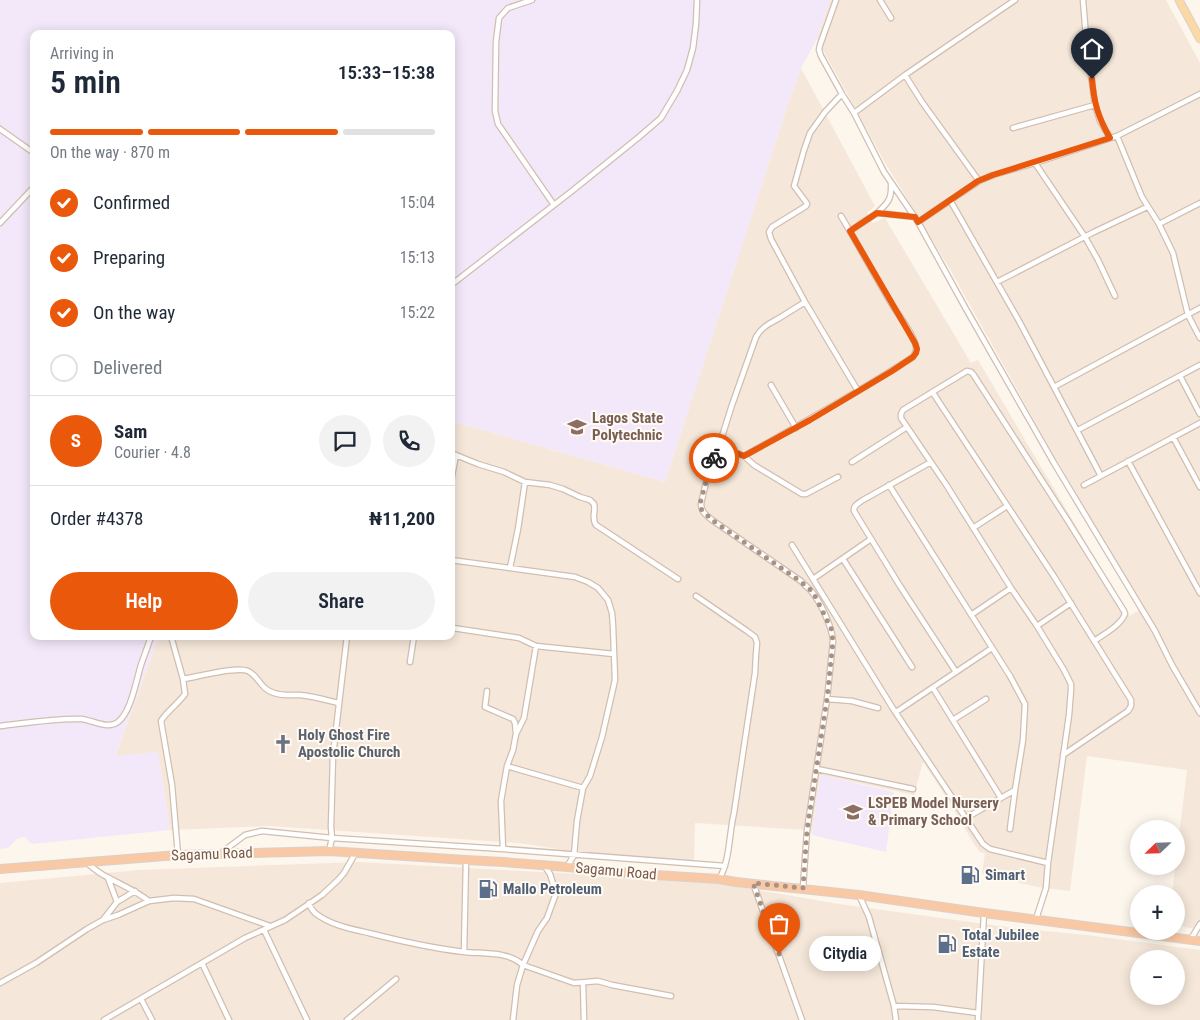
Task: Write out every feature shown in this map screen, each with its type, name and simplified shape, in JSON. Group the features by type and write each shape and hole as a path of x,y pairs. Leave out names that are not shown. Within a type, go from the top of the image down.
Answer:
{"highway":[{"name":"Sagamu Road","path":"0,869 178,855 329,851 720,879 859,895 1200,941"}],"main road":[{"path":"1179,0 1200,39"}],"street":[{"path":"532,0 508,8 499,18 496,42 495,110 498,124 554,205"},
{"path":"455,281 554,205 661,118 687,70 693,48 697,0"},
{"path":"836,0 820,45 821,56 890,181 917,220 1054,463 1155,631 1200,713"},
{"path":"880,0 891,18"},
{"path":"854,113 905,75 1015,0"},
{"path":"1083,0 1095,105 1100,121 1110,138"},
{"path":"905,75 978,181"},
{"path":"842,94 825,112 810,133 804,150 794,186 806,202 806,206 772,227 769,232 805,302 858,391"},
{"path":"877,213 917,220 978,181 1116,136 1200,94"},
{"path":"1013,128 1095,105"},
{"path":"0,129 30,150"},
{"path":"1116,136 1147,207 1159,224 1172,253 1188,315 1200,338"},
{"path":"1035,163 1085,237 1098,260 1114,296"},
{"path":"850,231 877,213 890,200 890,181"},
{"path":"0,223 30,191"},
{"path":"950,200 1078,430 1101,476"},
{"path":"1159,224 1200,203"},
{"path":"997,282 1147,207"},
{"path":"744,456 858,391 913,357 916,353 917,349 910,333 841,216"},
{"path":"803,888 810,802 817,769 827,699 833,641 831,628 813,592 712,520 701,509 700,504 707,478 759,331 805,302"},
{"path":"1054,387 1200,308"},
{"path":"1078,430 1200,365"},
{"path":"1036,919 1046,888 1069,715 1070,684 1036,626 901,418 903,410 968,371 971,372 1121,605 1125,614 1124,617 1094,641"},
{"path":"1180,376 1200,414"},
{"path":"771,385 796,428"},
{"path":"933,393 1071,603 1131,700 1131,706 1122,716 1063,755"},
{"path":"1084,485 1200,423"},
{"path":"852,462 907,427"},
{"path":"1173,437 1200,487"},
{"path":"719,446 744,456 802,494 806,494 838,477"},
{"path":"455,454 504,472 525,482 550,485 593,502 595,507 593,519 596,525 678,580"},
{"path":"1128,461 1200,593"},
{"path":"931,462 856,504 854,511 956,672"},
{"path":"510,568 525,482"},
{"path":"889,485 1010,676 1025,704 1023,740 1010,829"},
{"path":"973,528 1007,506"},
{"path":"813,579 871,540"},
{"path":"792,545 896,712 983,844 990,849 1048,863"},
{"path":"843,559 912,667"},
{"path":"455,561 575,577 598,588 605,595 610,605 615,680 606,722 590,776 583,788 577,820 574,855 567,867"},
{"path":"971,615 1011,588"},
{"path":"696,596 755,637 757,643 755,673 744,754 725,870 720,879"},
{"path":"1036,626 1071,603"},
{"path":"455,628 519,638 536,646 614,654"},
{"path":"0,726 66,720 82,720 102,725 118,722 128,708 150,640"},
{"path":"172,640 183,679 185,694 161,721 172,785 178,855"},
{"path":"329,851 332,838 332,755 347,640"},
{"path":"410,662 413,640"},
{"path":"516,734 524,718 536,646"},
{"path":"896,712 992,648"},
{"path":"183,679 230,671 248,671 253,674 263,687 273,693 289,696 301,695 338,703"},
{"path":"933,688 1001,798"},
{"path":"487,691 485,707 513,719 515,723 516,734 508,766 501,809 503,849"},
{"path":"827,699 852,701 878,708"},
{"path":"952,720 986,699"},
{"path":"508,766 583,788"},
{"path":"817,769 913,789"},
{"path":"966,818 1015,790"},
{"path":"221,853 244,836 262,831 332,838 725,866"},
{"path":"104,1020 245,938 285,920 322,894 338,880 355,854"},
{"path":"464,952 466,860"},
{"path":"86,862 108,878 135,891 149,902"},
{"path":"513,1020 517,985 523,965 538,931 547,918 555,896 550,874 544,865"},
{"path":"108,878 117,902"},
{"path":"753,883 802,1020"},
{"path":"103,920 117,902 135,891"},
{"path":"859,895 869,917 894,1006 896,1020"},
{"path":"0,983 36,963 103,920 149,902 165,898 194,899 270,926"},
{"path":"309,903 311,909 316,914 338,925 402,941 464,952 507,956 518,960 523,965 568,982 598,981 671,996"},
{"path":"978,1020 984,913"},
{"path":"1191,939 1200,924"},
{"path":"264,930 307,1020"},
{"path":"202,963 230,1020"},
{"path":"347,1020 396,979"},
{"path":"583,983 584,1020"},
{"path":"141,999 152,1020"},
{"path":"894,1006 933,1007 978,1013"}],"shaded area":[{"name":"Lagos State Polytechnic","path":"0,0 830,0 817,39 801,68 787,107 665,482 455,422 455,30 30,30 30,640 158,640 115,756 158,752 170,830 32,844 24,837 17,839 8,848 0,849"},
{"path":"830,0 1166,0 1200,63 1200,930 1185,927 1185,885 1173,885 1174,875 1185,875 1185,820 1181,820 1187,770 1087,756 1070,891 1038,887 982,874 985,853 980,852 974,844 923,762 914,795 820,775 812,833 807,830 695,823 694,864 605,856 518,843 270,826 170,830 158,752 115,757 158,640 455,640 455,422 665,482 801,68 875,206 867,213 873,223 885,218 971,363 978,360 1129,616 1144,608 1049,447 951,271 884,161 817,39"},
{"name":"LSPEB Model Nursery & Primary School","path":"820,775 894,792 886,852 812,835"},
{"path":"359,862 706,881 839,904 1014,928 1087,935 1200,950 1200,1020 0,1020 0,883 139,870"}],"way so far":[{"path":"714,458 700,504 701,509 712,520 813,592 831,628 833,641 817,769 810,802 803,888 753,883 779,954"}],"place":[{"name":"Lagos State Polytechnic","path":"577,427"},
{"name":"Holy Ghost Fire Apostolic Church","path":"283,744"},
{"name":"LSPEB Model Nursery & Primary School","path":"853,812"},
{"name":"Simart","path":"970,875"},
{"name":"Mallo Petroleum","path":"488,889"},
{"name":"Total Jubilee Estate","path":"947,944"},
{"name":"Citydia","path":"779,954"}],"route":[{"path":"714,458 719,446 744,456 810,420 913,357 917,349 915,343 850,231 877,213 915,217 918,222 978,181 1110,138 1100,121 1095,105 1092,79"}]}
